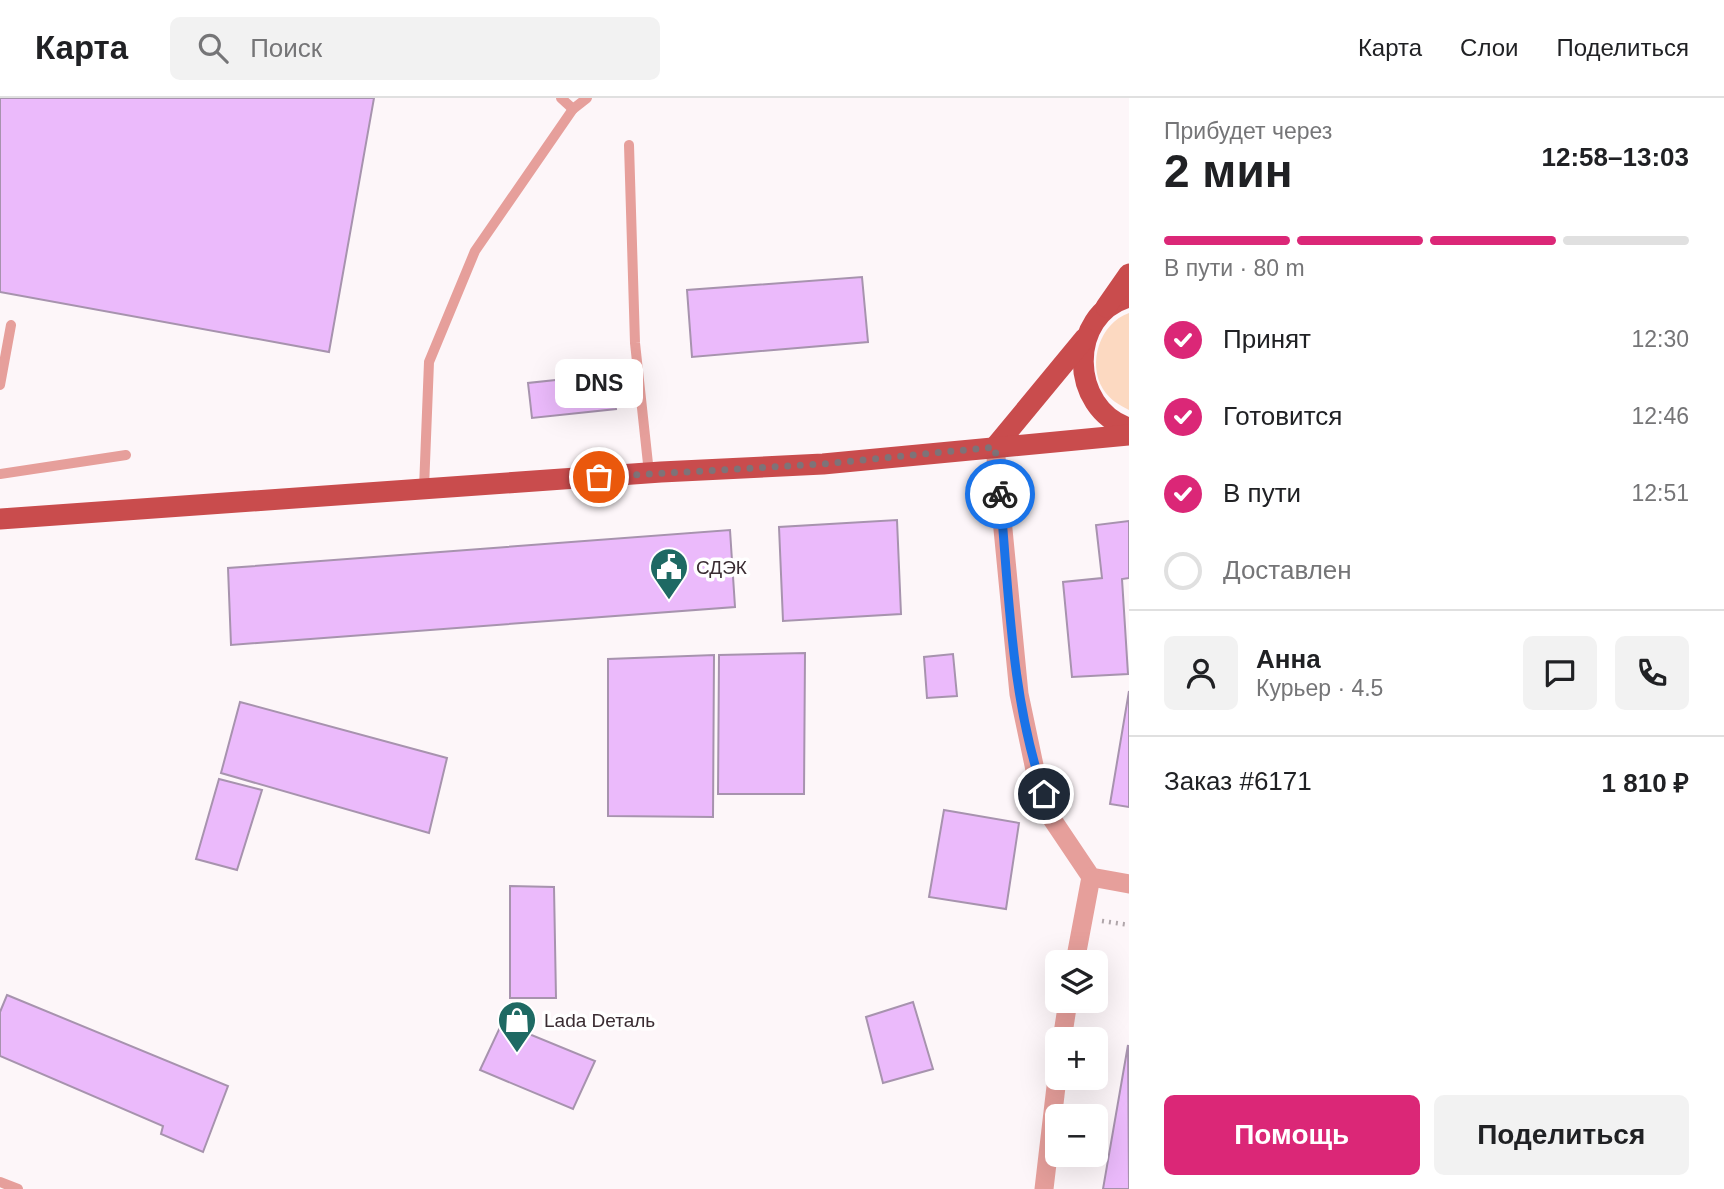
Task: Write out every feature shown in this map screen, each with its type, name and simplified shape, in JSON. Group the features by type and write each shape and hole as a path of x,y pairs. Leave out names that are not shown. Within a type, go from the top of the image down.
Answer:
{"main road":[{"path":"995,447 1087,336 1129,274"},
{"path":"1102,313 1129,296"},
{"path":"1087,336 1081,363 1087,389 1102,412 1129,428"},
{"path":"0,519 424,488 823,464 1129,435"}],"street":[{"path":"995,447 1019,694 1035,770 1052,819 1091,877 1077,950"},
{"path":"1091,877 1129,884"},
{"path":"1044,1189 1056,1090"}],"lane":[{"path":"561,98 573,109"},
{"path":"424,488 429,362 475,251 573,109 587,98"},
{"path":"629,145 635,344 649,473"},
{"path":"0,385 11,325"},
{"path":"0,474 125,455"},
{"path":"0,1182 18,1189"}],"shaded area":[{"path":"1129,313 1129,410 1105,393 1096,368 1099,345 1110,325"}],"building":[{"path":"0,98 374,98 329,352 0,292"},
{"path":"862,277 868,342 692,357 687,290"},
{"path":"612,374 616,409 532,418 528,383"},
{"path":"897,520 901,614 783,621 779,527"},
{"path":"1129,521 1129,578 1122,579 1128,674 1072,677 1063,582 1102,578 1096,525"},
{"path":"730,530 735,607 231,645 228,568"},
{"path":"805,653 804,794 718,794 719,655"},
{"path":"953,654 957,696 927,698 924,657"},
{"path":"714,655 713,817 608,816 608,659"},
{"path":"1129,691 1129,807 1110,804"},
{"path":"240,702 447,758 429,833 221,773"},
{"path":"219,779 262,790 237,870 196,859"},
{"path":"944,810 1019,823 1006,909 929,897"},
{"path":"510,886 554,887 556,998 510,998"},
{"path":"7,995 228,1086 203,1152 161,1134 163,1126 0,1056 0,1012"},
{"path":"913,1002 933,1069 883,1083 866,1017"},
{"path":"502,1023 595,1061 573,1109 480,1070"},
{"path":"1128,1045 1129,1189 1103,1189"}],"way so far":[{"path":"599,477 823,464 995,447 1000,494"}],"place":[{"name":"DNS","path":"599,477"},
{"name":"СДЭК","path":"669,601"},
{"name":"Lada Dеталь","path":"517,1054"}],"route":[{"path":"1000,494 1019,694 1035,770 1044,794"}]}
